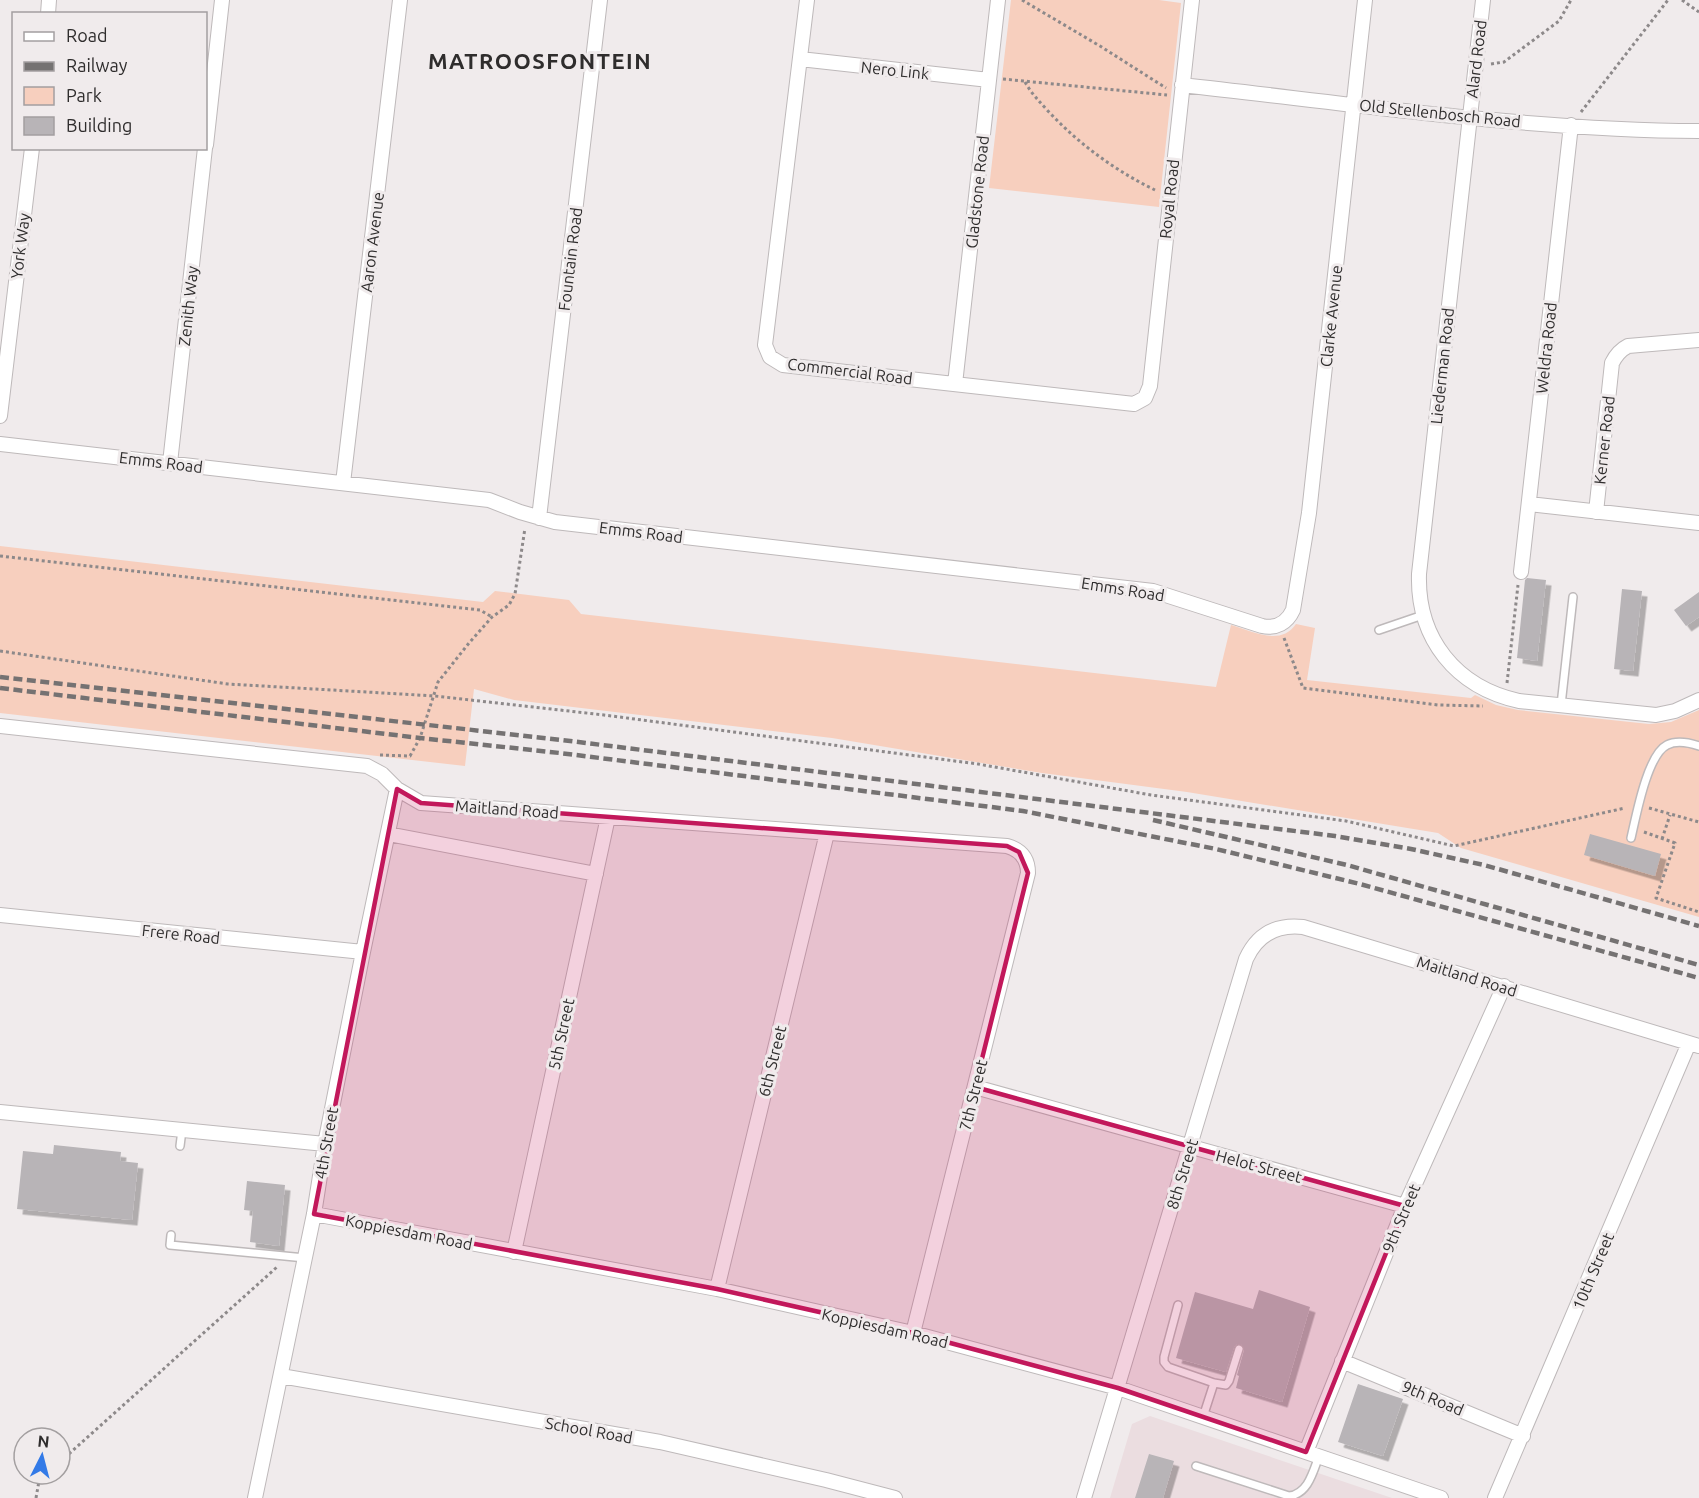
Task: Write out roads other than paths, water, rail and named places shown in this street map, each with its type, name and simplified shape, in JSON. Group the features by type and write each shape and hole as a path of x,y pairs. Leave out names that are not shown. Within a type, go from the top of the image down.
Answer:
{"street":[{"name":"Zenith Way","path":"207,130 222,0"},
{"name":"Aaron Avenue","path":"344,483 400,0"},
{"name":"Fountain Road","path":"533,516 600,0"},
{"name":"Commercial Road","path":"807,0 765,345 770,357 783,365 1134,404 1145,398"},
{"name":"Gladstone Road","path":"955,384 999,0"},
{"name":"Royal Road","path":"1145,398 1150,386 1192,0"},
{"name":"Clarke Avenue","path":"1280,625 1285,622 1293,610 1309,513 1365,0"},
{"name":"Alard Road","path":"1469,117 1483,0"},
{"name":"Nero Link","path":"800,59 989,80"},
{"name":"Old Stellenbosch Road","path":"1182,85 1469,117 1699,131"},
{"name":"Liederman Road","path":"1469,117 1419,574 1418,588 1423,615 1434,641 1450,663 1474,683 1502,696 1519,701 1656,715 1675,711 1699,700"},
{"name":"Weldra Road","path":"1521,572 1571,125"},
{"name":"York Way","path":"0,416 32,150"},
{"name":"Zenith Way","path":"170,463 205,150"},
{"name":"Kerner Road","path":"1596,512 1612,363 1618,352 1628,346 1699,340"},
{"name":"Emms Road","path":"0,444 489,500 533,516 579,525 1154,591 1262,626 1280,625"},
{"path":"1529,504 1699,523"},
{"name":"Maitland Road","path":"0,726 367,766 374,769 397,789 421,803 1007,846 1024,856"},
{"name":"4th Street","path":"255,1498 314,1214 325,1144 397,789"},
{"name":"5th Street","path":"514,1252 608,817"},
{"name":"6th Street","path":"717,1289 827,833"},
{"path":"388,834 596,874"},
{"name":"7th Street","path":"913,1333 1028,873 1024,856"},
{"name":"Frere Road","path":"0,915 363,952"},
{"name":"Maitland Road","path":"1246,959 1262,936 1281,927 1292,925 1303,927 1694,1044"},
{"name":"8th Street","path":"1084,1498 1246,959"},
{"name":"9th Street","path":"1312,1454 1342,1361 1406,1206 1503,986"},
{"name":"10th Street","path":"1495,1498 1694,1044"},
{"name":"Helot Street","path":"975,1087 1406,1206"},
{"path":"0,1113 325,1144"},
{"name":"Koppiesdam Road","path":"314,1214 717,1289 913,1333 1118,1388 1441,1498"},
{"name":"9th Road","path":"1342,1361 1523,1436"},
{"name":"School Road","path":"281,1376 660,1442 895,1498"}],"lane":[{"path":"1561,705 1573,597"},
{"path":"1379,630 1423,615"},
{"path":"1631,838 1638,805 1656,756 1668,744 1688,742 1699,746"},
{"path":"180,1146 182,1130"},
{"path":"171,1235 170,1245 305,1258"},
{"path":"1178,1305 1164,1357 1165,1365 1223,1385 1228,1383 1239,1349"},
{"path":"1203,1417 1214,1383"},
{"path":"1196,1466 1289,1496 1305,1488 1312,1454"}],"railway":[{"path":"0,677 562,740 1335,836 1484,865 1699,926"},
{"path":"0,688 560,753 1023,811 1216,849 1360,884 1699,978"},
{"path":"1153,820 1347,865 1699,965"}],"district":[{"name":"MATROOSFONTEIN","path":"540,61"}]}
